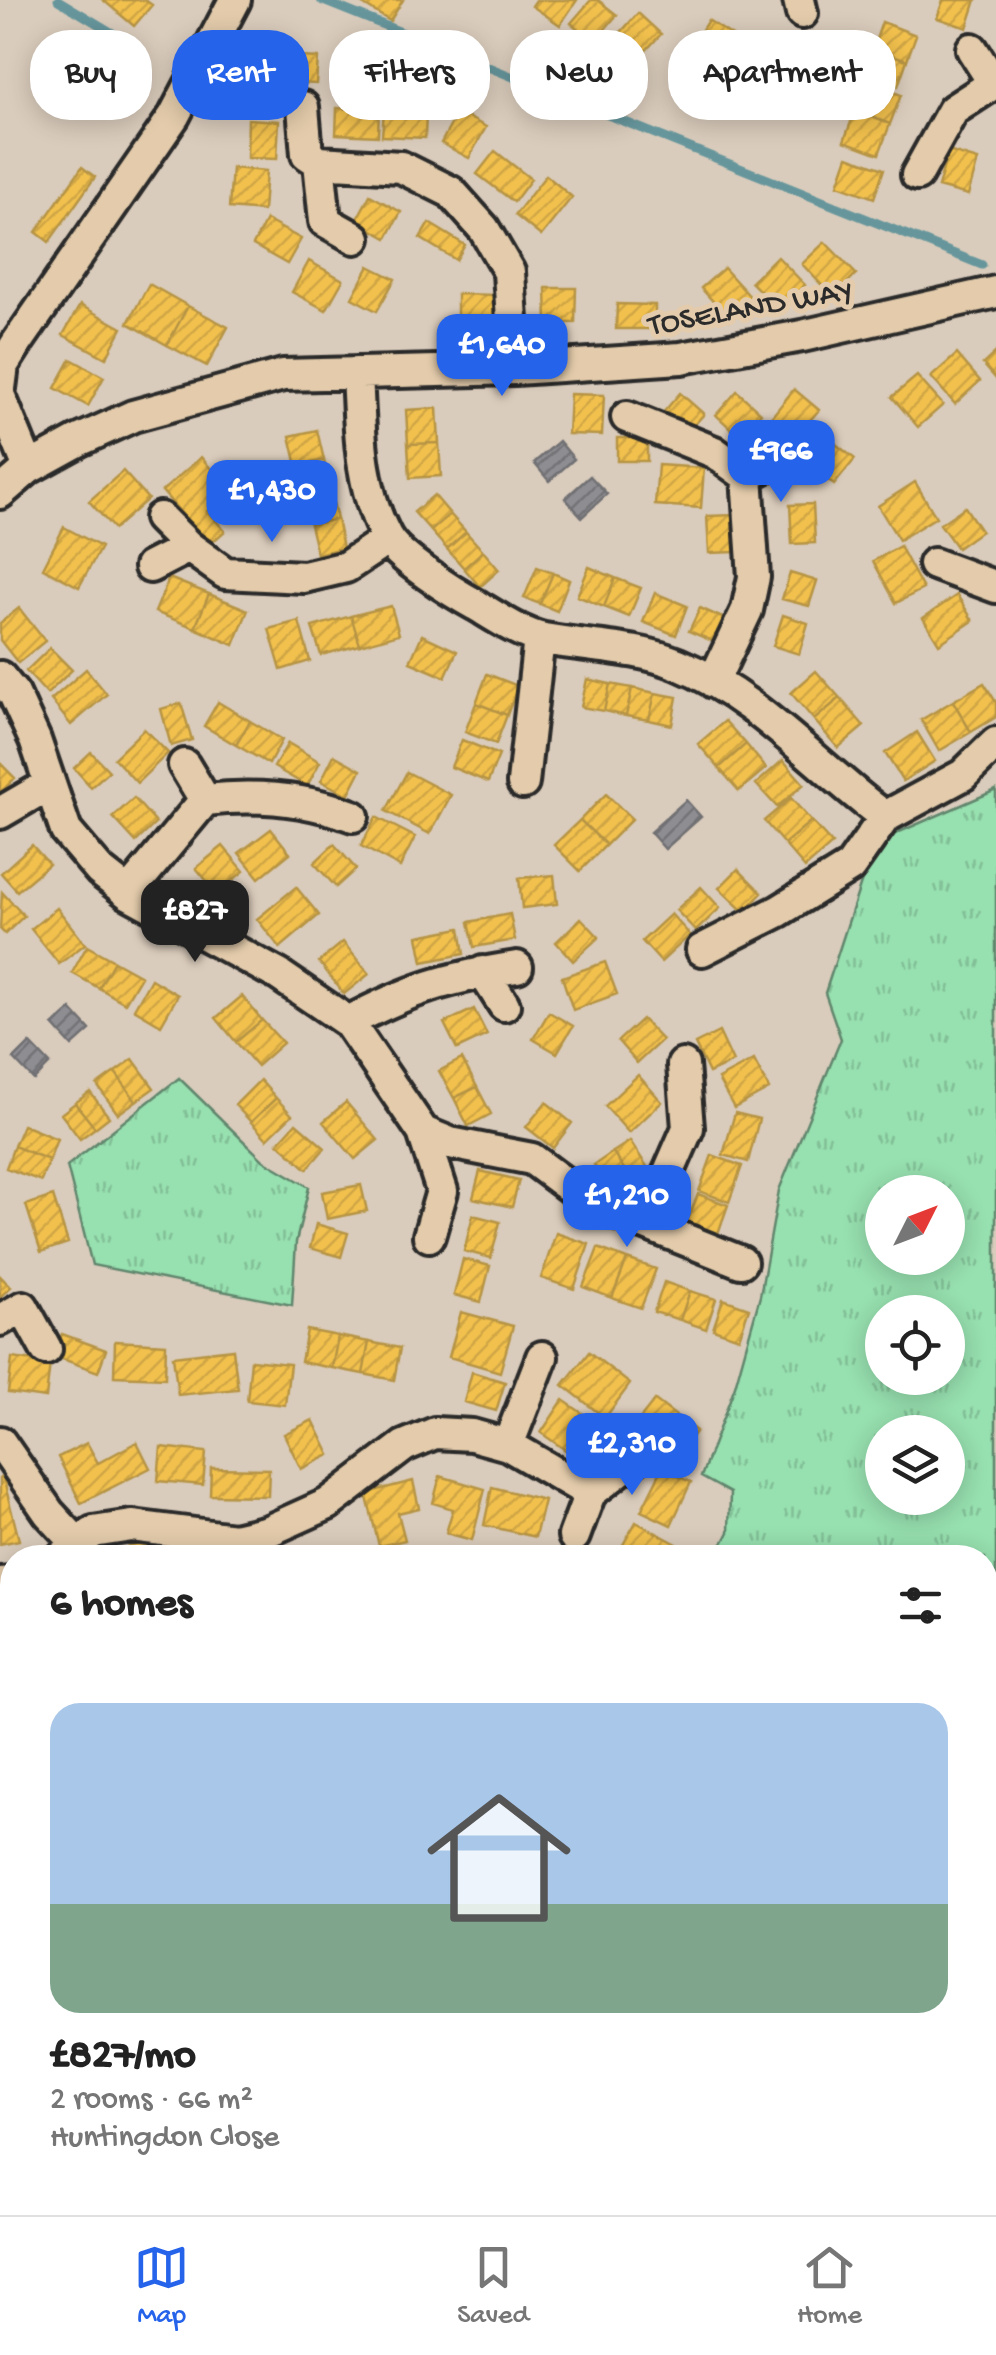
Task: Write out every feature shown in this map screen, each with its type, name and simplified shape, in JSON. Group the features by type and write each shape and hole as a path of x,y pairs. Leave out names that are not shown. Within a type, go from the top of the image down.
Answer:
{"street":[{"path":"0,388 3,365 174,116 235,0"},
{"path":"917,175 953,110 994,82 972,50"},
{"path":"304,120 306,154 319,162 401,167 451,192 484,229 510,272 515,369"},
{"path":"319,162 326,221 355,238"},
{"name":"TOSELAND WAY","path":"0,493 30,468 133,416 283,375 515,369 681,358 802,336 996,292"},
{"path":"357,374 362,471 388,540 446,589 539,638 616,648 676,663 713,682 771,721 884,817"},
{"path":"0,397 30,468"},
{"path":"628,417 714,452 748,476 754,577 747,610 713,682"},
{"path":"748,476 778,460"},
{"path":"160,518 190,547 226,573 304,578 346,568 388,540"},
{"path":"150,567 190,547"},
{"path":"934,564 996,588"},
{"path":"523,783 539,638"},
{"path":"0,677 14,694 35,740 66,831 100,871 128,893 280,974 348,1022 423,1132 442,1191 429,1236"},
{"path":"702,950 779,911 850,867 884,817 964,775 996,743"},
{"path":"184,765 205,800"},
{"path":"0,813 48,786"},
{"path":"128,893 205,800 248,794 325,806 353,816"},
{"path":"348,1022 403,994 450,978 517,967"},
{"path":"484,972 504,1005"},
{"path":"646,1224 688,1128 683,1065"},
{"path":"423,1132 450,1144 532,1159 595,1206 741,1262"},
{"path":"0,1320 24,1307 46,1349"},
{"path":"508,1445 542,1357"},
{"path":"75,1545 93,1532 132,1526 189,1544 268,1531 328,1504 404,1446 435,1433 472,1435 508,1445 590,1492"},
{"path":"0,1442 65,1545"},
{"path":"574,1536 590,1492 638,1456"}],"green space":[{"path":"996,790 996,1545 722,1545 729,1532 730,1493 701,1477 735,1386 760,1296 779,1190 841,1039 825,993 874,843"},
{"path":"179,1078 263,1160 309,1187 296,1242 292,1305 92,1265 67,1166"}],"building: Homes":[{"path":"103,0 145,0 152,5 134,26"},
{"path":"356,0 403,0 390,21"},
{"path":"536,0 577,0 560,25 532,6"},
{"path":"591,0 598,0 617,15 604,30 579,30 571,23"},
{"path":"943,0 976,0 967,28 937,18"},
{"path":"638,13 661,34 648,48 648,30 623,30"},
{"path":"708,20 723,30 702,30"},
{"path":"882,22 916,35 907,60 896,56 896,30 879,30"},
{"path":"896,56 907,60 896,85"},
{"path":"309,57 318,58 316,84 309,84"},
{"path":"248,120 279,121 277,159 247,158"},
{"path":"337,120 379,120 378,136 336,134"},
{"path":"383,120 426,120 425,138 382,136"},
{"path":"454,120 473,120 486,127 469,158 441,143"},
{"path":"852,120 890,124 879,154 844,141"},
{"path":"495,151 531,179 514,202 477,174"},
{"path":"948,151 978,160 968,195 938,187"},
{"path":"848,156 884,169 874,198 838,185"},
{"path":"82,167 95,177 49,242 36,232"},
{"path":"232,168 266,171 263,211 229,208"},
{"path":"546,175 572,197 541,236 515,215"},
{"path":"370,195 401,212 387,238 356,221"},
{"path":"266,220 301,239 287,264 253,245"},
{"path":"429,223 465,245 456,260 420,238"},
{"path":"825,242 856,274 833,297 802,264"},
{"path":"777,256 805,285 779,310 751,282"},
{"path":"309,261 343,280 326,310 292,292"},
{"path":"369,266 395,279 377,311 352,298"},
{"path":"724,268 753,300 730,320 701,288"},
{"path":"149,284 188,306 167,345 128,323"},
{"path":"546,288 576,288 575,323 547,323"},
{"path":"457,294 497,295 497,332 457,332"},
{"path":"617,304 655,305 655,329 616,329"},
{"path":"80,305 122,328 106,358 63,335"},
{"path":"188,306 228,327 207,366 167,345"},
{"path":"996,352 996,379 983,364"},
{"path":"957,354 980,381 955,404 931,377"},
{"path":"71,359 104,377 88,406 55,388"},
{"path":"917,376 943,405 918,427 892,397"},
{"path":"794,389 819,410 793,440 769,420"},
{"path":"737,391 761,413 740,437 716,415"},
{"path":"680,393 704,414 685,435 661,415"},
{"path":"570,394 604,395 602,435 568,434"},
{"path":"437,408 439,443 408,444 406,410"},
{"path":"317,430 324,460 297,466 290,436"},
{"path":"823,434 855,459 834,485 803,460"},
{"path":"617,438 647,438 647,461 617,461"},
{"path":"439,443 441,476 410,478 408,444"},
{"path":"201,457 230,491 207,511 225,531 209,545 162,491"},
{"path":"324,460 330,489 304,495 297,466"},
{"path":"658,465 704,468 701,508 655,505"},
{"path":"123,471 148,499 114,529 89,501"},
{"path":"915,482 936,517 899,540 878,506"},
{"path":"330,489 337,519 310,525 304,495"},
{"path":"434,495 450,514 431,531 414,512"},
{"path":"813,504 815,543 792,544 790,505"},
{"path":"965,507 981,531 957,548 940,524"},
{"path":"450,514 466,532 447,549 431,531"},
{"path":"736,515 737,552 709,553 707,516"},
{"path":"337,519 343,548 317,554 310,525"},
{"path":"64,527 101,547 79,587 43,568"},
{"path":"466,532 483,551 464,568 447,549"},
{"path":"900,546 923,589 896,603 873,561"},
{"path":"483,551 499,570 480,587 464,568"},
{"path":"537,567 553,573 540,604 524,598"},
{"path":"589,567 615,578 604,607 577,596"},
{"path":"553,573 569,580 557,611 540,604"},
{"path":"790,573 817,581 809,606 782,599"},
{"path":"169,578 209,594 195,628 155,612"},
{"path":"615,578 641,588 629,617 604,607"},
{"path":"655,593 687,606 676,635 643,622"},
{"path":"209,594 248,610 234,645 195,628"},
{"path":"957,595 973,621 939,644 923,618"},
{"path":"391,606 399,634 360,645 351,616"},
{"path":"19,608 45,641 18,663 0,640 0,623"},
{"path":"700,608 727,620 717,643 689,631"},
{"path":"783,615 808,623 799,654 773,646"},
{"path":"351,616 360,645 321,655 312,627"},
{"path":"299,621 310,661 281,670 269,629"},
{"path":"422,635 457,651 445,677 410,662"},
{"path":"50,648 72,670 47,694 26,671"},
{"path":"86,669 107,694 71,725 51,700"},
{"path":"816,671 840,698 814,720 791,693"},
{"path":"487,674 518,686 507,715 476,703"},
{"path":"587,679 610,684 604,711 581,707"},
{"path":"984,683 996,702 996,717 971,732 953,701"},
{"path":"610,684 632,688 626,716 604,711"},
{"path":"632,688 655,693 649,720 626,716"},
{"path":"655,693 677,697 672,725 649,720"},
{"path":"840,698 864,726 838,748 814,720"},
{"path":"953,701 971,732 939,751 921,720"},
{"path":"218,702 250,721 236,745 204,726"},
{"path":"181,703 192,740 171,746 161,709"},
{"path":"476,703 507,715 496,744 465,732"},
{"path":"250,721 282,740 269,764 236,745"},
{"path":"725,721 746,744 719,768 698,744"},
{"path":"144,729 168,753 137,783 114,758"},
{"path":"917,732 935,761 903,781 885,753"},
{"path":"462,740 499,755 488,782 451,767"},
{"path":"288,743 320,762 307,786 274,767"},
{"path":"746,744 766,768 739,791 719,768"},
{"path":"91,752 109,771 91,787 74,768"},
{"path":"334,755 361,770 348,795 321,781"},
{"path":"783,760 804,784 777,807 756,784"},
{"path":"0,763 15,778 0,793"},
{"path":"407,772 451,795 430,834 386,811"},
{"path":"606,794 632,819 606,845 580,820"},
{"path":"134,798 156,823 136,842 113,817"},
{"path":"791,798 811,821 784,844 764,821"},
{"path":"376,817 415,837 400,867 361,846"},
{"path":"580,820 606,845 580,871 554,845"},
{"path":"811,821 832,844 805,868 784,844"},
{"path":"271,829 290,853 259,878 239,853"},
{"path":"334,844 356,869 336,887 314,863"},
{"path":"32,845 49,864 17,891 1,873"},
{"path":"223,846 244,871 217,893 196,868"},
{"path":"738,869 762,893 744,912 719,888"},
{"path":"554,875 557,904 522,908 519,878"},
{"path":"296,887 319,915 280,948 257,919"},
{"path":"701,887 720,908 696,931 676,910"},
{"path":"176,891 212,900 208,916 172,907"},
{"path":"2,892 24,916 5,934 0,929"},
{"path":"57,908 85,944 59,964 31,929"},
{"path":"510,914 515,940 474,947 469,922"},
{"path":"671,914 690,935 661,962 642,941"},
{"path":"581,918 599,937 573,961 556,942"},
{"path":"460,928 464,954 423,962 418,936"},
{"path":"343,942 369,974 344,994 319,962"},
{"path":"87,946 114,961 99,988 72,973"},
{"path":"114,961 141,976 125,1003 99,988"},
{"path":"605,962 617,994 573,1010 562,977"},
{"path":"151,979 178,995 161,1025 134,1009"},
{"path":"242,996 262,1020 236,1042 216,1018"},
{"path":"474,1009 487,1035 457,1049 444,1023"},
{"path":"549,1012 573,1026 557,1053 533,1039"},
{"path":"642,1019 662,1040 637,1063 618,1041"},
{"path":"262,1020 283,1043 257,1066 236,1042"},
{"path":"719,1032 733,1062 709,1073 695,1044"},
{"path":"133,1059 154,1088 136,1101 115,1072"},
{"path":"462,1059 477,1087 454,1098 439,1071"},
{"path":"754,1060 769,1089 734,1108 718,1079"},
{"path":"115,1072 136,1101 118,1114 97,1085"},
{"path":"638,1075 662,1102 629,1133 605,1106"},
{"path":"260,1080 276,1098 251,1122 235,1105"},
{"path":"477,1087 491,1114 468,1126 454,1098"},
{"path":"90,1092 109,1117 95,1128 75,1103"},
{"path":"276,1098 292,1115 267,1139 251,1122"},
{"path":"346,1102 378,1140 355,1159 323,1122"},
{"path":"546,1102 572,1123 553,1148 526,1127"},
{"path":"75,1103 95,1128 80,1139 61,1114"},
{"path":"735,1113 759,1119 748,1162 723,1155"},
{"path":"296,1123 325,1148 307,1169 278,1143"},
{"path":"23,1125 57,1139 49,1160 14,1146"},
{"path":"630,1141 654,1177 636,1188 613,1152"},
{"path":"14,1146 49,1160 41,1181 6,1168"},
{"path":"613,1152 636,1188 617,1201 594,1165"},
{"path":"712,1155 742,1166 729,1202 699,1191"},
{"path":"480,1171 519,1180 512,1207 473,1198"},
{"path":"361,1185 367,1211 327,1219 322,1192"},
{"path":"698,1194 728,1205 715,1242 684,1230"},
{"path":"53,1196 68,1243 41,1252 26,1205"},
{"path":"473,1215 500,1222 491,1258 464,1251"},
{"path":"316,1224 348,1233 341,1257 310,1248"},
{"path":"556,1233 589,1244 574,1289 541,1278"},
{"path":"598,1248 627,1259 612,1298 583,1287"},
{"path":"463,1259 490,1266 481,1302 454,1295"},
{"path":"627,1259 656,1269 641,1308 612,1298"},
{"path":"0,1276 11,1287 0,1297"},
{"path":"664,1282 690,1291 680,1320 654,1312"},
{"path":"690,1291 716,1299 706,1329 680,1320"},
{"path":"723,1299 749,1308 739,1338 713,1329"},
{"path":"461,1312 513,1326 500,1372 449,1357"},
{"path":"307,1330 338,1336 332,1368 301,1362"},
{"path":"62,1334 106,1350 98,1372 54,1356"},
{"path":"338,1336 369,1342 363,1374 332,1368"},
{"path":"115,1341 166,1344 165,1378 114,1376"},
{"path":"369,1342 400,1348 394,1380 363,1374"},
{"path":"233,1349 238,1389 178,1395 173,1356"},
{"path":"589,1352 630,1384 605,1418 563,1385"},
{"path":"12,1358 50,1363 46,1398 8,1393"},
{"path":"251,1360 290,1364 285,1405 247,1401"},
{"path":"472,1372 505,1382 496,1411 464,1402"},
{"path":"563,1400 607,1430 584,1463 541,1433"},
{"path":"655,1400 696,1431 677,1455 636,1424"},
{"path":"313,1420 330,1455 301,1469 284,1434"},
{"path":"137,1442 150,1468 81,1503 58,1457 87,1443 98,1463"},
{"path":"161,1447 206,1452 203,1485 158,1481"},
{"path":"211,1468 269,1469 268,1496 210,1495"},
{"path":"662,1469 691,1482 671,1525 641,1511"},
{"path":"440,1476 485,1489 472,1540 446,1533 453,1509 433,1503"},
{"path":"3,1477 19,1540 0,1544 0,1478"},
{"path":"413,1481 419,1508 398,1513 405,1540 379,1545 366,1493"},
{"path":"492,1487 544,1500 535,1537 484,1525"},
{"path":"636,1522 677,1544 676,1545 623,1545"}],"building: Industry":[{"path":"559,441 574,459 549,481 534,463"},
{"path":"590,476 607,494 582,517 565,498"},
{"path":"686,800 701,817 665,849 650,832"},
{"path":"71,1009 90,1030 72,1046 53,1025"},
{"path":"30,1043 50,1064 34,1080 14,1059"}],"waterway":[{"path":"58,0 108,30"},
{"path":"321,0 982,265"}]}
